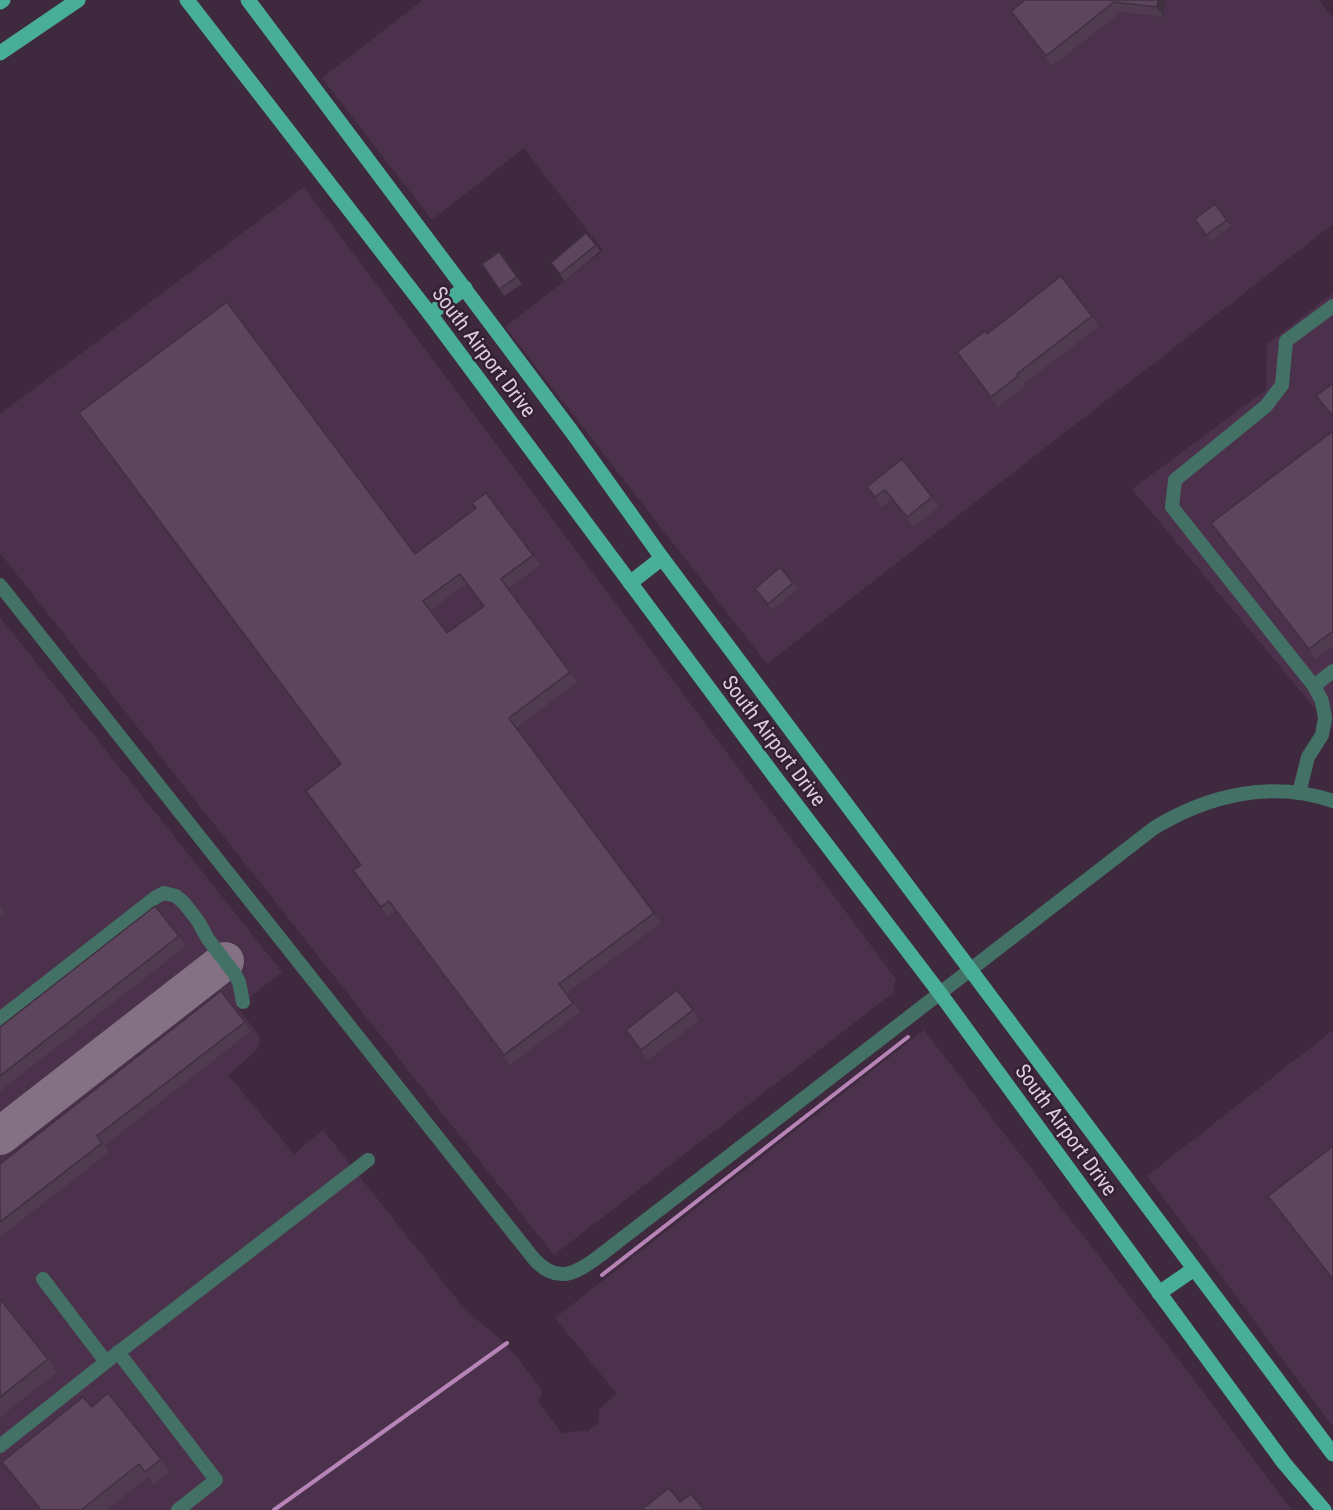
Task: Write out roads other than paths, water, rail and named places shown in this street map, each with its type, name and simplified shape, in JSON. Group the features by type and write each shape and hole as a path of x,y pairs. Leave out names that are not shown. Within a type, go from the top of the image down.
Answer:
{"main road":[{"path":"0,53 78,0"},
{"name":"South Airport Drive","path":"187,0 430,314 939,993 1284,1463 1324,1510"},
{"name":"South Airport Drive","path":"248,0 465,288 662,558 1333,1454"},
{"path":"430,314 465,288"},
{"path":"630,583 662,558"},
{"path":"1159,1293 1194,1269"}],"street":[{"path":"1299,793 1308,757 1322,735 1325,718 1322,701 1314,686 1172,507 1174,480 1266,406 1282,385 1287,341 1333,306"},
{"path":"0,585 534,1259 544,1268 561,1275 572,1273 592,1261 1126,848 1169,819 1211,800 1241,793 1269,791 1299,793 1333,801"},
{"path":"1314,686 1333,671"},
{"path":"0,1019 164,893 176,896 198,921 208,939 234,973 239,982 243,1002"},
{"path":"0,1446 118,1352 368,1160"},
{"path":"43,1279 106,1362"},
{"path":"118,1352 216,1480 178,1510"}],"waterway":[{"path":"602,1275 908,1037"},
{"path":"274,1510 507,1343"}]}
